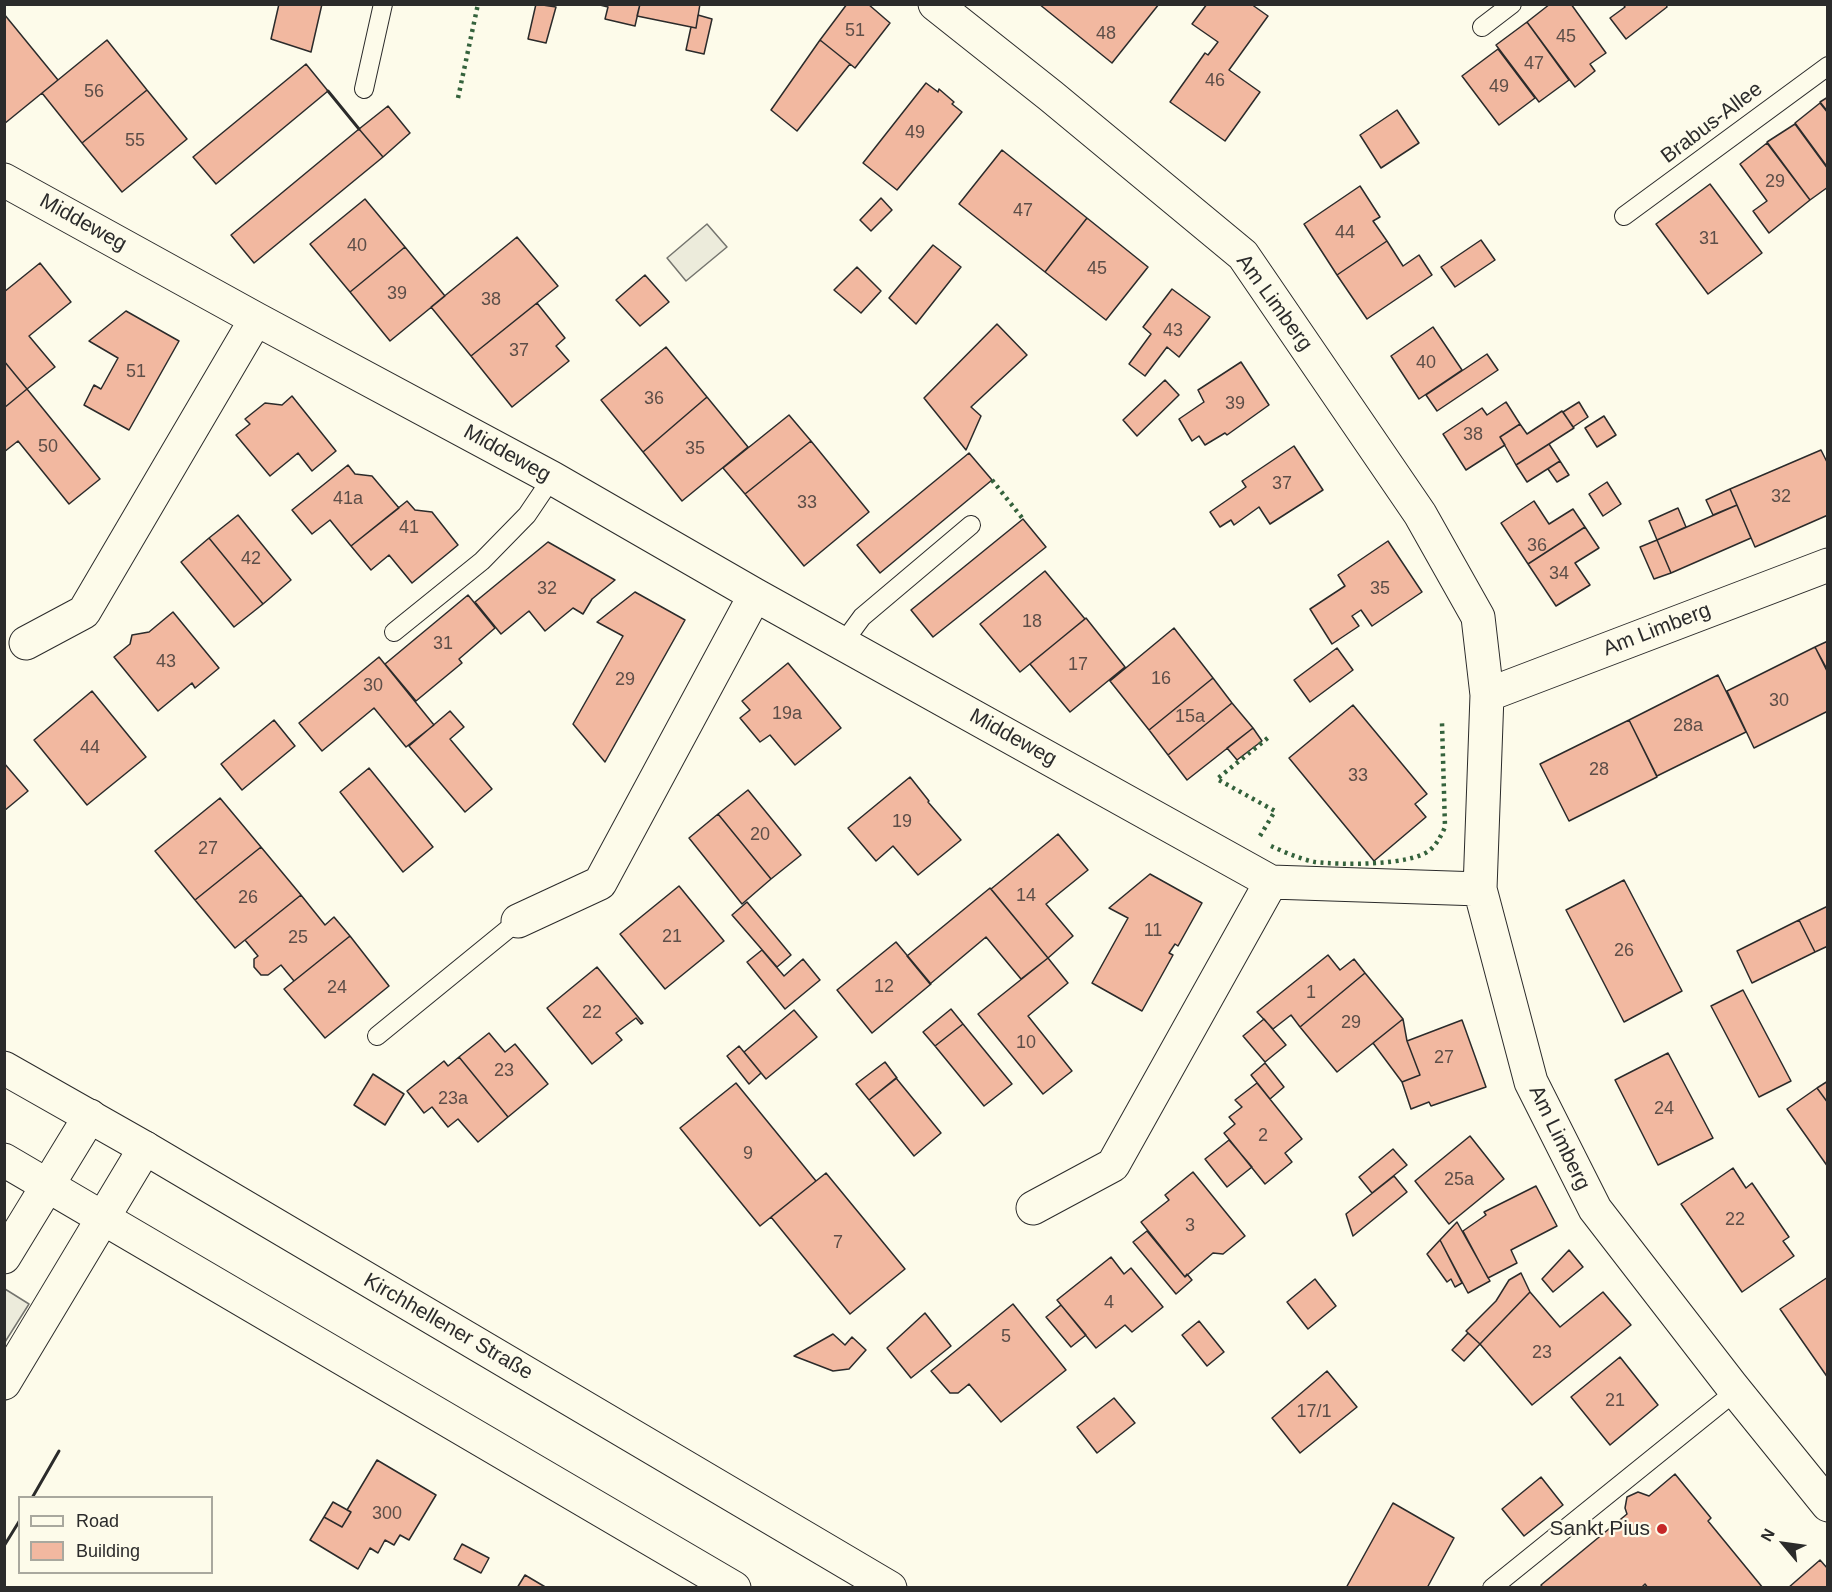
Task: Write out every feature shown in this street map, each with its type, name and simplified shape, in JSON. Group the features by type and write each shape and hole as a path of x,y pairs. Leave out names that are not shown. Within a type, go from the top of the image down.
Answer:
{"main road":[{"name":"Am Limberg","path":"935,4 1051,96 1243,255 1420,514 1478,618 1487,695 1480,889 1531,1082 1595,1209 1827,1505"},
{"name":"Middeweg","path":"4,180 552,478 755,595 1272,882 1480,889"},
{"path":"26,643 84,612 256,319"},
{"name":"Am Limberg","path":"1487,695 1827,565"},
{"path":"518,921 600,883 755,595"},
{"path":"1033,1208 1113,1165 1272,882"},
{"name":"Kirchhellener Straße","path":"4,1068 145,1148 890,1587"},
{"path":"4,1257 90,1116"},
{"path":"4,1383 102,1216 145,1148"},
{"path":"4,1160 49,1184 734,1587"}],"lane":[{"path":"364,90 383,4"},
{"path":"1482,27 1512,4"},
{"name":"Brabus-Allee","path":"1624,216 1827,66"},
{"path":"394,632 482,561 527,515 552,478"},
{"path":"843,644 862,617 970,525"},
{"path":"377,1036 518,921"},
{"path":"1492,1587 1736,1391"}],"shaded area":[{"path":"707,224 727,247 686,281 667,258"},
{"path":"5,1289 29,1304 5,1342 4,1291"}],"building":[{"path":"279,4 322,4 311,52 271,39"},
{"path":"536,4 556,7 546,43 528,39"},
{"path":"596,4 640,4 635,26 605,19 608,7"},
{"path":"640,4 700,4 696,28 637,16"},
{"path":"847,4 868,4 890,23 855,68 820,40"},
{"path":"1039,4 1159,4 1112,63"},
{"path":"1207,4 1251,4 1268,16 1229,70 1260,92 1225,141 1170,102 1205,53 1208,55 1218,42 1192,24"},
{"path":"1550,4 1571,4 1606,53 1590,64 1595,71 1575,87 1527,22"},
{"path":"1623,4 1666,4 1667,7 1626,39 1610,18 1625,7"},
{"path":"4,14 58,80 4,124"},
{"path":"698,15 712,19 704,54 686,50 691,27 696,28"},
{"path":"1527,22 1569,80 1539,102 1496,45"},
{"path":"107,40 147,90 82,143 42,93"},
{"path":"820,40 850,64 797,131 771,110"},
{"path":"1498,49 1535,98 1499,125 1462,76"},
{"path":"306,64 328,91 216,184 193,157"},
{"path":"926,83 938,92 939,89 962,112 897,190 863,163"},
{"path":"147,90 187,139 122,192 82,143"},
{"path":"1828,97 1828,112 1820,102"},
{"path":"1820,103 1828,113 1828,168 1795,123"},
{"path":"388,106 410,133 383,157 359,129"},
{"path":"1397,110 1419,143 1381,168 1360,135"},
{"path":"1795,124 1828,169 1828,187 1810,200 1767,142"},
{"path":"359,129 383,157 254,263 231,235"},
{"path":"1767,143 1810,200 1769,233 1753,211 1767,201 1740,164"},
{"path":"1002,150 1087,218 1045,272 959,204"},
{"path":"1710,184 1762,253 1708,294 1656,224"},
{"path":"1360,186 1380,217 1373,221 1387,241 1337,275 1304,224"},
{"path":"881,198 892,210 871,231 860,220"},
{"path":"365,199 405,247 350,292 310,244"},
{"path":"1087,218 1148,267 1106,320 1045,272"},
{"path":"517,237 558,286 471,356 431,307"},
{"path":"1481,240 1495,260 1455,287 1441,267"},
{"path":"1387,241 1403,266 1419,255 1432,275 1367,319 1337,275"},
{"path":"933,245 961,267 916,324 889,298"},
{"path":"405,247 445,296 390,341 350,292"},
{"path":"40,263 71,302 29,336 55,367 27,389 4,361 4,292"},
{"path":"857,267 881,291 861,313 834,290"},
{"path":"645,275 669,302 640,326 616,300"},
{"path":"1172,289 1210,317 1179,357 1167,347 1145,376 1129,364 1151,334 1143,327"},
{"path":"537,303 565,338 556,346 569,361 512,407 471,356"},
{"path":"126,311 179,341 129,430 84,405 94,385 101,389 118,358 89,341"},
{"path":"997,324 1027,355 971,407 981,416 966,450 924,398"},
{"path":"1433,327 1462,370 1419,399 1391,356"},
{"path":"666,347 707,397 643,452 601,400"},
{"path":"1487,354 1498,370 1437,411 1426,395"},
{"path":"4,361 27,389 4,408"},
{"path":"1241,362 1269,405 1227,435 1225,433 1205,445 1199,436 1192,441 1179,419 1204,402 1198,390"},
{"path":"1165,380 1179,395 1137,436 1123,420"},
{"path":"27,389 100,479 69,504 18,441 4,452 4,408"},
{"path":"292,396 336,451 312,471 298,453 270,476 236,435 250,424 245,419 265,403 282,405"},
{"path":"707,397 748,447 682,501 643,452"},
{"path":"1506,402 1520,424 1500,437 1505,445 1466,470 1443,434 1482,408 1487,415"},
{"path":"1579,402 1588,417 1573,427 1563,412"},
{"path":"1562,411 1574,428 1516,465 1500,437 1520,424 1527,434"},
{"path":"789,415 811,441 745,494 723,468"},
{"path":"1604,416 1616,435 1597,447 1585,428"},
{"path":"811,441 869,512 804,566 745,494"},
{"path":"1549,444 1560,461 1527,482 1516,465"},
{"path":"1294,446 1323,490 1270,524 1259,507 1234,525 1231,520 1220,527 1210,512 1246,487 1242,481"},
{"path":"1821,450 1828,464 1828,515 1755,547 1730,489"},
{"path":"969,453 992,480 880,573 857,545"},
{"path":"1560,461 1569,475 1557,482 1548,469"},
{"path":"348,465 355,474 372,476 399,508 351,546 330,520 312,534 292,510"},
{"path":"1607,482 1621,504 1603,516 1589,494"},
{"path":"1730,489 1737,505 1713,515 1706,500"},
{"path":"407,501 415,510 432,512 458,545 412,583 389,555 371,570 351,546"},
{"path":"1534,501 1549,524 1573,509 1585,527 1528,564 1501,523"},
{"path":"1737,505 1751,538 1671,573 1657,540"},
{"path":"1678,508 1686,527 1657,540 1649,521"},
{"path":"238,515 291,580 263,604 209,538"},
{"path":"1023,519 1046,547 933,637 911,610"},
{"path":"1585,527 1599,548 1575,563 1590,585 1556,606 1528,564"},
{"path":"209,538 263,604 234,627 181,562"},
{"path":"1657,540 1671,573 1654,579 1640,547"},
{"path":"1388,541 1422,592 1372,626 1361,610 1352,616 1359,626 1332,644 1310,609 1345,586 1338,575"},
{"path":"548,542 615,580 592,599 583,614 573,608 545,631 529,611 501,634 475,602"},
{"path":"1045,571 1085,619 1020,672 980,624"},
{"path":"635,592 685,620 605,762 573,724 623,636 597,622"},
{"path":"468,595 495,628 459,659 462,663 416,701 385,664"},
{"path":"173,612 219,668 195,688 192,683 158,711 114,657 130,644 132,635 149,632"},
{"path":"1086,618 1125,667 1070,712 1030,664"},
{"path":"1174,628 1213,678 1149,730 1110,681"},
{"path":"1828,641 1828,671 1815,647"},
{"path":"1815,647 1828,673 1828,711 1754,748 1727,691"},
{"path":"1337,648 1353,670 1310,702 1294,680"},
{"path":"379,657 434,725 406,747 374,708 322,751 299,723"},
{"path":"788,663 841,728 795,765 770,735 760,742 740,718 750,710 742,701"},
{"path":"1718,675 1746,732 1657,776 1629,720"},
{"path":"1213,678 1232,703 1168,755 1149,730"},
{"path":"92,691 146,757 87,805 34,740"},
{"path":"1232,703 1253,728 1187,780 1168,755"},
{"path":"1353,705 1427,794 1415,804 1426,817 1374,861 1289,758"},
{"path":"450,711 464,727 450,739 492,789 465,812 409,746"},
{"path":"274,720 295,746 242,790 221,764"},
{"path":"1629,720 1657,777 1569,821 1540,764"},
{"path":"1253,728 1262,741 1237,760 1227,748"},
{"path":"4,763 28,791 4,811"},
{"path":"369,768 433,847 403,872 340,792"},
{"path":"910,777 961,840 918,875 893,846 876,861 848,828"},
{"path":"748,790 801,855 771,879 718,814"},
{"path":"220,798 261,847 195,900 155,851"},
{"path":"718,814 771,879 742,904 689,838"},
{"path":"1058,834 1088,870 1046,904 1073,936 1048,958 991,889"},
{"path":"261,847 301,895 235,948 195,900"},
{"path":"1150,874 1202,903 1178,946 1175,944 1169,953 1173,955 1142,1011 1092,983 1128,918 1109,908"},
{"path":"1624,880 1682,991 1624,1022 1566,910"},
{"path":"679,886 724,941 665,989 620,934"},
{"path":"990,888 1048,958 1021,979 986,937 930,984 907,956"},
{"path":"301,895 325,925 334,917 350,936 294,981 281,965 268,975 261,975 254,967 254,959 258,956 245,940"},
{"path":"747,902 791,955 777,967 732,915"},
{"path":"1828,906 1828,946 1815,952 1799,920"},
{"path":"1799,920 1815,952 1752,983 1737,951"},
{"path":"350,936 389,986 325,1038 284,989"},
{"path":"896,942 931,984 872,1033 837,990"},
{"path":"762,950 784,976 803,959 820,980 785,1009 747,962"},
{"path":"1328,955 1340,970 1354,959 1365,973 1300,1027 1291,1015 1273,1029 1257,1012"},
{"path":"1048,958 1068,983 1028,1016 1072,1071 1043,1094 978,1014"},
{"path":"597,967 643,1023 641,1024 636,1018 616,1033 622,1040 592,1064 547,1008"},
{"path":"1365,973 1403,1019 1337,1072 1300,1027"},
{"path":"1743,990 1791,1081 1759,1097 1711,1006"},
{"path":"951,1009 963,1024 935,1046 923,1032"},
{"path":"794,1010 817,1037 766,1079 744,1052"},
{"path":"1264,1019 1286,1045 1265,1062 1243,1036"},
{"path":"1403,1019 1407,1041 1420,1075 1402,1082 1373,1043"},
{"path":"1462,1020 1486,1087 1431,1106 1429,1102 1411,1109 1402,1082 1420,1075 1407,1041"},
{"path":"963,1024 1012,1084 984,1106 935,1046"},
{"path":"489,1033 505,1052 515,1044 548,1084 508,1117 459,1057"},
{"path":"739,1046 761,1073 749,1084 727,1056"},
{"path":"1668,1053 1713,1138 1658,1165 1615,1080"},
{"path":"459,1057 508,1117 478,1142 458,1119 448,1127 432,1107 424,1113 407,1091 444,1061 448,1066"},
{"path":"885,1062 897,1078 869,1100 856,1084"},
{"path":"1265,1063 1284,1087 1270,1099 1251,1075"},
{"path":"373,1074 404,1094 385,1125 354,1105"},
{"path":"896,1078 941,1133 914,1156 869,1100"},
{"path":"1828,1081 1828,1103 1817,1088"},
{"path":"736,1083 816,1181 760,1226 680,1128"},
{"path":"1257,1083 1302,1139 1285,1153 1292,1162 1265,1184 1224,1133 1235,1124 1229,1117 1242,1107 1235,1100"},
{"path":"1817,1088 1828,1103 1828,1167 1787,1109"},
{"path":"1470,1136 1504,1179 1449,1224 1415,1181"},
{"path":"1229,1140 1252,1167 1227,1187 1205,1159"},
{"path":"1393,1149 1407,1165 1372,1193 1359,1177"},
{"path":"1733,1168 1746,1188 1752,1183 1789,1237 1783,1241 1794,1256 1742,1292 1681,1204"},
{"path":"1193,1172 1245,1236 1223,1254 1213,1253 1185,1277 1141,1222 1169,1200 1165,1195"},
{"path":"826,1173 905,1269 850,1314 771,1217"},
{"path":"1394,1176 1407,1192 1353,1236 1346,1214"},
{"path":"1536,1186 1557,1226 1511,1250 1517,1263 1488,1278 1463,1231 1486,1215 1484,1212"},
{"path":"1457,1222 1490,1281 1468,1293 1440,1240"},
{"path":"1147,1231 1185,1277 1187,1274 1192,1280 1176,1294 1133,1242"},
{"path":"1440,1240 1462,1283 1455,1287 1451,1279 1447,1282 1427,1254"},
{"path":"1569,1250 1583,1267 1553,1292 1542,1279"},
{"path":"1111,1257 1124,1274 1131,1268 1163,1307 1132,1332 1125,1325 1096,1348 1057,1300"},
{"path":"1521,1273 1530,1292 1480,1344 1466,1331 1496,1301 1509,1280"},
{"path":"1828,1277 1828,1378 1780,1309"},
{"path":"1315,1279 1336,1306 1308,1329 1287,1302"},
{"path":"1530,1292 1560,1327 1603,1292 1631,1325 1532,1405 1480,1344"},
{"path":"1013,1304 1066,1370 1001,1422 969,1384 958,1393 950,1393 931,1371"},
{"path":"1061,1305 1086,1335 1071,1347 1046,1317"},
{"path":"925,1313 951,1346 911,1378 887,1348"},
{"path":"1199,1321 1224,1352 1207,1366 1182,1335"},
{"path":"1468,1333 1480,1344 1464,1361 1452,1350"},
{"path":"833,1334 845,1345 852,1337 866,1350 849,1369 833,1371 794,1356"},
{"path":"1620,1357 1658,1405 1610,1445 1571,1397"},
{"path":"1327,1371 1357,1407 1300,1453 1272,1418"},
{"path":"1114,1398 1135,1423 1097,1453 1077,1427"},
{"path":"377,1460 436,1495 409,1540 400,1535 394,1545 385,1540 378,1553 370,1548 358,1569 310,1540 324,1517 342,1527 351,1512 347,1510"},
{"name":"Sankt Pius","path":"1675,1474 1711,1518 1708,1521 1763,1588 1648,1588 1645,1584 1641,1588 1543,1588 1541,1585 1627,1514 1625,1508 1627,1497 1638,1492 1649,1496"},
{"path":"1541,1477 1563,1505 1524,1536 1502,1509"},
{"path":"333,1502 351,1512 342,1527 324,1517"},
{"path":"1393,1503 1454,1538 1427,1588 1346,1588"},
{"path":"462,1544 489,1558 481,1573 454,1559"},
{"path":"1820,1560 1828,1569 1828,1588 1788,1588"},
{"path":"525,1575 547,1588 517,1588"}],"hedge":[{"path":"458,98 478,4"},
{"path":"992,480 1023,519"},
{"path":"1271,846 1309,861 1340,864 1392,862 1421,855 1430,850 1439,840 1445,827 1442,723"},
{"path":"1260,836 1275,811 1217,779 1269,737"}],"wall":[{"path":"328,91 359,129"},
{"path":"33,1496 59,1451"},
{"path":"4,1546 18,1523"}],"place":[{"name":"Sankt Pius","path":"1662,1529"}]}
